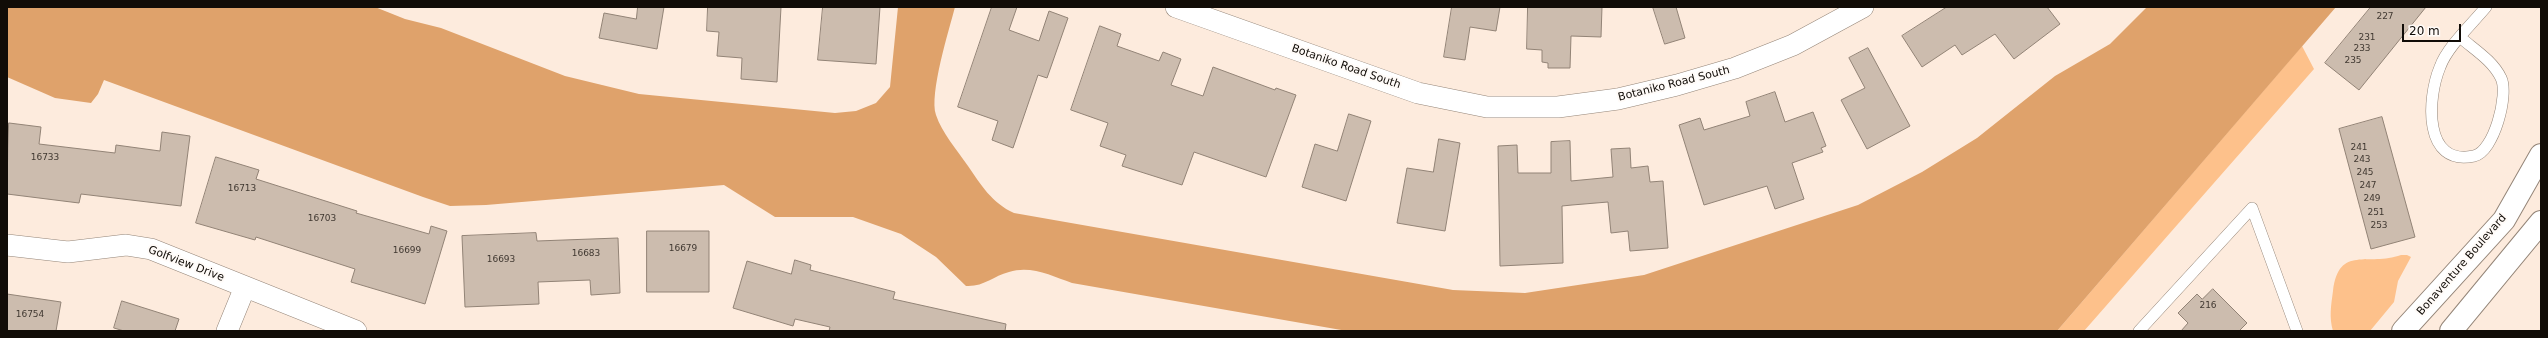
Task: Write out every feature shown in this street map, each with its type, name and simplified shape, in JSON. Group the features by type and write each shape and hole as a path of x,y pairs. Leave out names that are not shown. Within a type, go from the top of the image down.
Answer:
{"main road":[{"name":"Bonaventure Boulevard","path":"2404,331 2504,220 2541,155"},
{"path":"2451,331 2541,222"}],"street":[{"name":"Botaniko Road South","path":"1179,7 1418,93 1487,107 1558,107 1618,99 1677,85 1735,68 1793,44 1863,7"},
{"name":"Golfview Drive","path":"7,245 68,252 126,245 151,249 356,331"},
{"path":"228,331 245,287"}],"lane":[{"path":"2461,38 2492,64 2502,79 2502,103 2497,126 2487,146 2476,156 2456,157 2444,152 2436,141 2432,115 2434,84 2440,66 2461,38 2486,7"},
{"path":"2139,331 2252,208 2297,331"}],"shaded area":[{"path":"7,7 375,7 405,19 441,28 565,76 639,94 835,113 856,111 876,103 890,87 898,7 955,7 937,78 935,92 936,115 946,135 982,187 993,199 1006,209 1014,213 1453,290 1525,293 1644,275 1858,205 1922,172 1977,138 2055,76 2110,44 2147,7 2336,7 2057,331 1347,331 1072,283 1041,272 1025,270 1009,272 978,285 966,286 936,257 901,234 853,217 775,217 724,185 486,205 450,206 104,80 98,94 91,103 55,98 7,77"},
{"path":"2302,46 2314,69 2084,331 2057,331"},
{"path":"2401,255 2411,257 2398,281 2394,302 2370,331 2333,331 2331,316 2332,296 2336,276 2342,267 2348,262 2357,260 2389,258"}],"building":[{"path":"638,7 664,7 657,49 599,38 604,13 636,19"},
{"path":"708,7 781,7 777,82 741,79 742,58 717,56 719,32 707,31"},
{"path":"823,7 880,7 876,64 818,60"},
{"path":"992,7 1017,7 1009,30 1039,41 1049,11 1068,18 1047,78 1038,75 1013,148 992,140 998,121 958,107"},
{"path":"1452,7 1500,7 1496,31 1470,27 1465,60 1444,57"},
{"path":"1528,7 1602,7 1601,37 1571,36 1570,68 1548,68 1548,63 1542,62 1542,50 1527,49"},
{"path":"1653,7 1676,7 1685,38 1665,44"},
{"path":"1947,7 2047,7 2060,24 2014,59 1995,34 1962,55 1955,45 1922,67 1902,36"},
{"path":"2371,7 2426,7 2359,90 2325,63"},
{"path":"1100,26 1121,34 1117,46 1159,61 1163,52 1181,59 1171,85 1203,96 1213,67 1275,90 1276,88 1296,95 1266,177 1194,152 1182,185 1122,166 1126,155 1100,146 1108,123 1071,110"},
{"path":"1868,48 1910,126 1867,149 1841,100 1865,88 1849,58"},
{"path":"1775,92 1785,122 1813,112 1826,146 1821,148 1823,152 1792,163 1804,199 1775,209 1767,186 1704,205 1679,125 1700,118 1704,130 1750,116 1746,102"},
{"path":"1349,114 1371,121 1346,201 1302,187 1315,144 1337,151"},
{"path":"2382,117 2415,237 2371,249 2339,129"},
{"path":"9,123 41,127 39,144 115,153 116,145 160,151 162,132 190,136 181,206 81,194 79,203 7,194"},
{"path":"1439,139 1460,143 1445,231 1397,223 1407,168 1433,172"},
{"path":"1570,141 1571,181 1613,177 1611,149 1630,148 1631,168 1648,166 1650,182 1663,181 1668,248 1630,251 1628,231 1611,233 1608,202 1562,206 1563,263 1500,266 1498,146 1517,145 1518,173 1551,173 1551,142"},
{"path":"216,157 259,170 256,179 357,211 356,213 429,234 431,226 447,231 425,304 351,282 355,269 256,237 255,240 196,223"},
{"path":"647,231 709,231 709,292 647,292"},
{"path":"536,233 537,241 618,238 620,293 591,295 590,280 538,282 539,304 465,307 462,236"},
{"path":"795,260 811,265 810,270 895,292 893,299 1006,324 1005,331 829,331 830,327 795,319 793,326 733,308 747,261 791,274"},
{"path":"2213,289 2247,323 2239,331 2181,331 2188,323 2178,313 2197,294 2202,299"},
{"path":"7,294 61,302 56,331 7,331"},
{"path":"122,301 179,319 175,331 124,331 114,328"}]}
